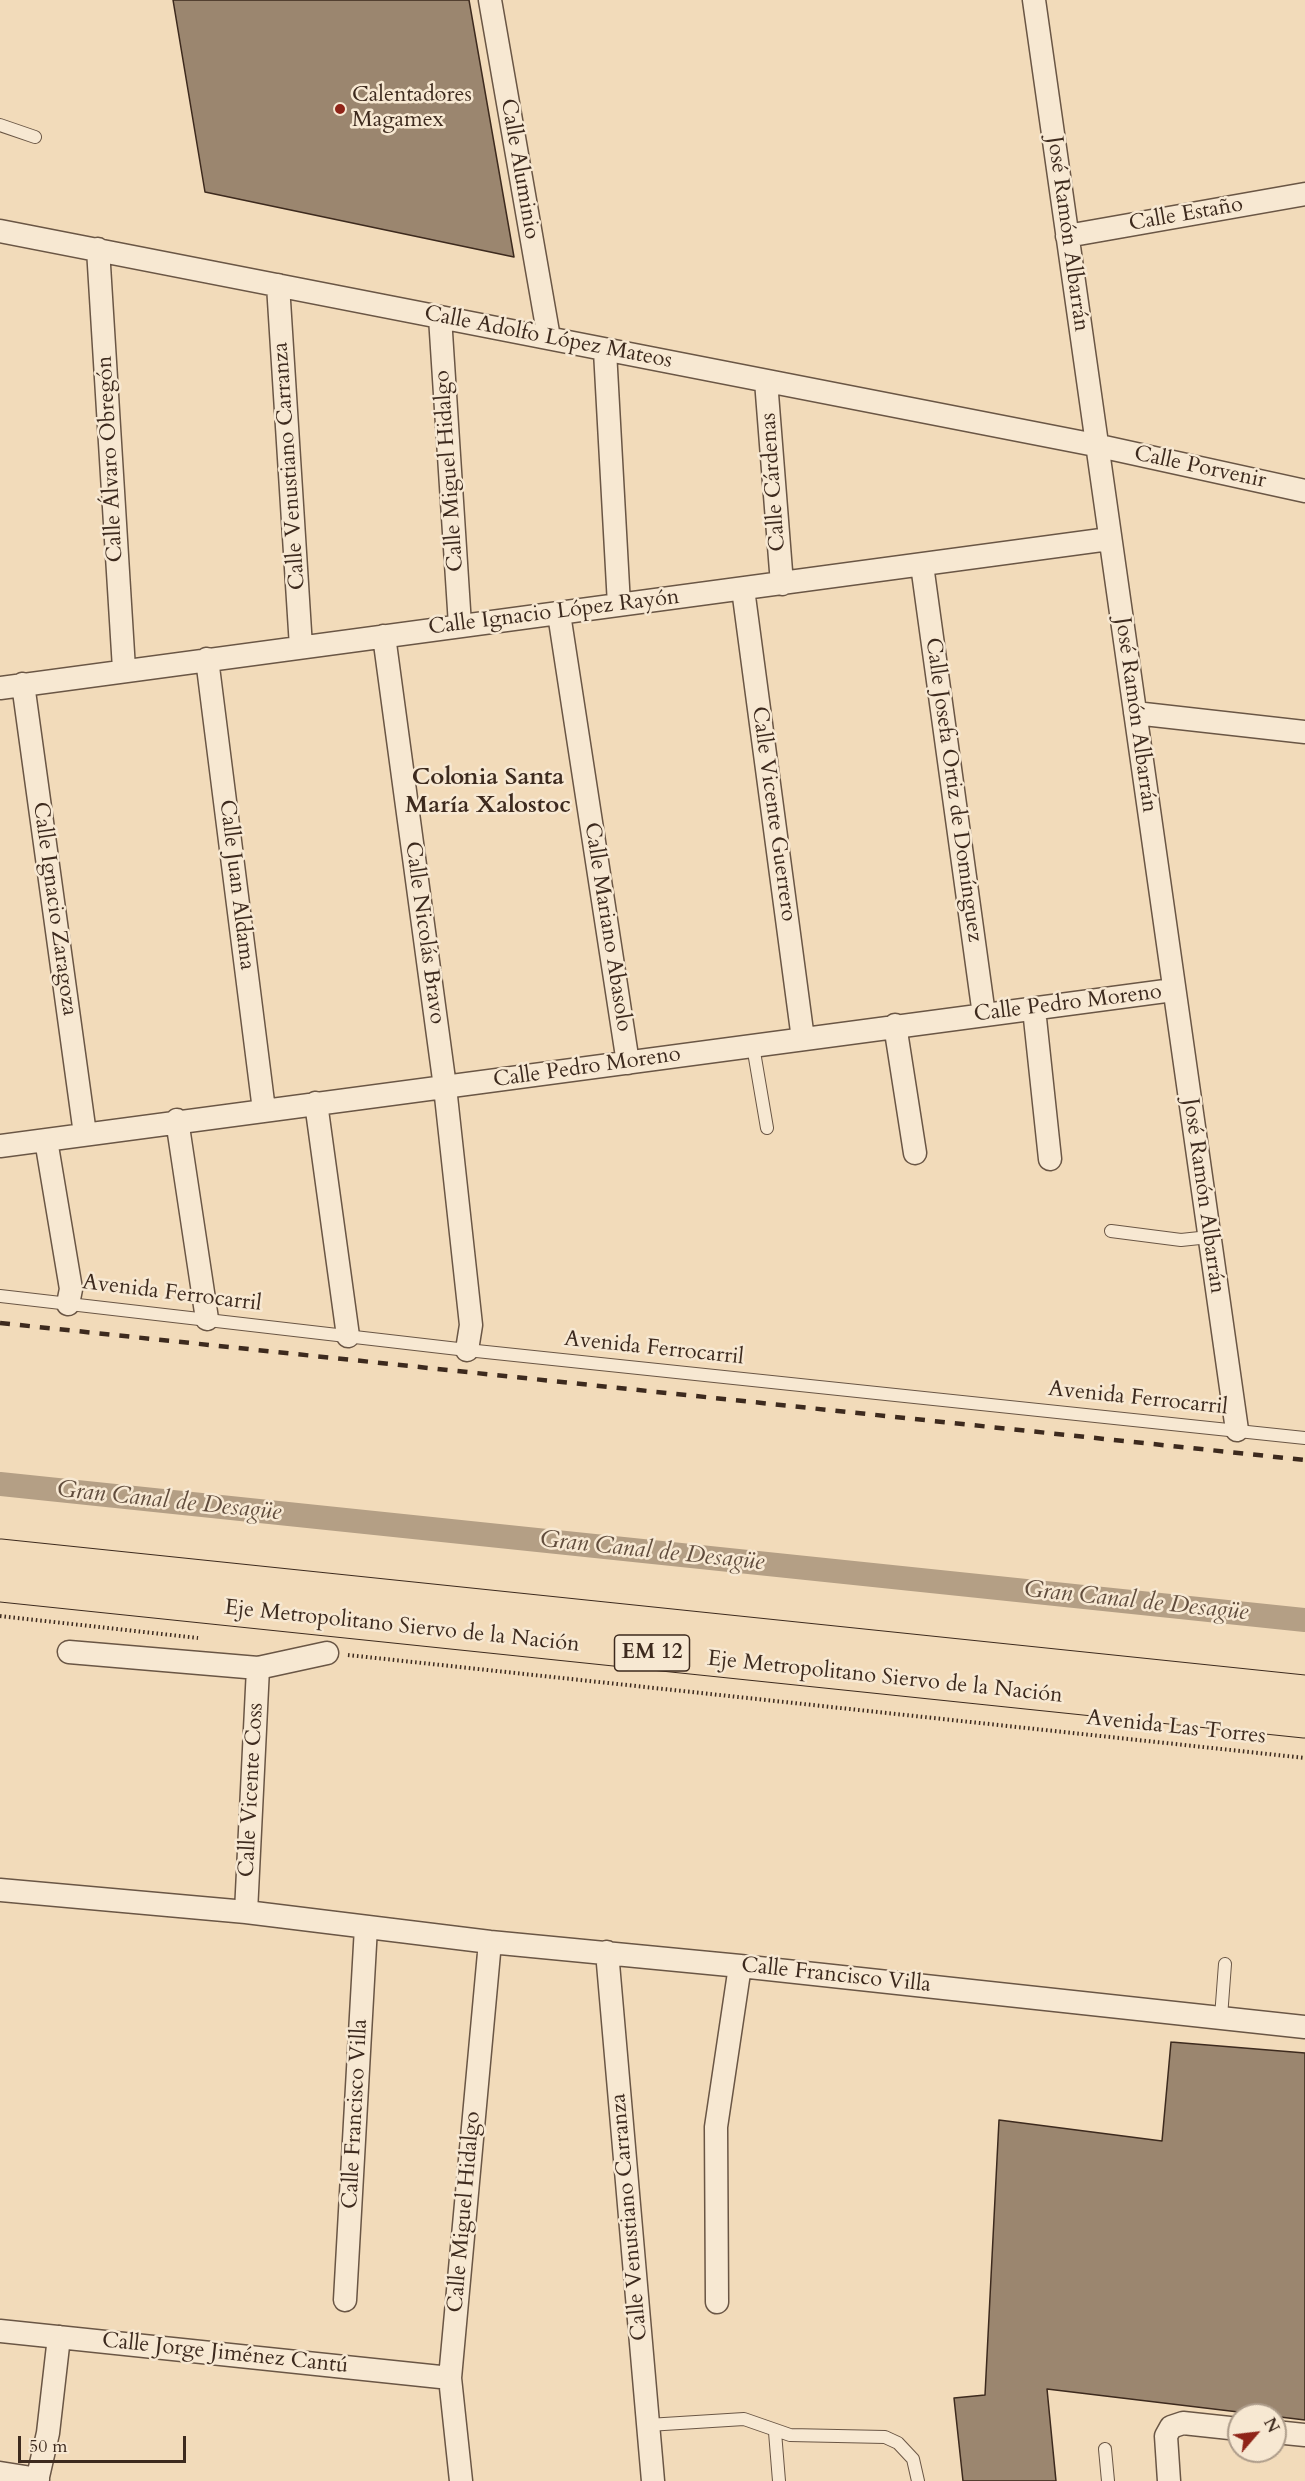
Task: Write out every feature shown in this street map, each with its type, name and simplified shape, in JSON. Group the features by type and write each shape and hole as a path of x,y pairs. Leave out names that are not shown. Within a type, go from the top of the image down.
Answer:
{"highway":[{"name":"Eje Metropolitano Siervo de la Nación","path":"0,1556 1305,1692"},
{"name":"Eje Metropolitano Siervo de la Nación","path":"0,1585 1305,1721"}],"street":[{"name":"Calle Aluminio","path":"490,0 549,338"},
{"name":"José Ramón Albarrán","path":"1034,0 1095,445 1136,713 1173,990 1237,1430"},
{"name":"Calle Estaño","path":"1067,236 1305,194"},
{"name":"Calle Adolfo López Mateos","path":"0,231 1095,445"},
{"name":"Calle Álvaro Obregón","path":"98,249 124,669"},
{"name":"Calle Venustiano Carranza","path":"278,285 301,647"},
{"name":"Calle Miguel Hidalgo","path":"440,317 460,625"},
{"path":"605,351 620,605"},
{"name":"Calle Cárdenas","path":"766,381 782,584"},
{"name":"Calle Porvenir","path":"1095,445 1305,491"},
{"name":"Calle Ignacio López Rayón","path":"0,687 1109,539"},
{"name":"Calle Josefa Ortiz de Domínguez","path":"922,565 984,1015"},
{"name":"Calle Vicente Guerrero","path":"743,589 803,1039"},
{"name":"Calle Mariano Abasolo","path":"560,614 628,1063"},
{"name":"Calle Nicolás Bravo","path":"384,636 445,1087 471,1324 467,1350"},
{"name":"Calle Juan Aldama","path":"207,659 264,1110"},
{"name":"Calle Ignacio Zaragoza","path":"23,684 85,1134"},
{"path":"1136,713 1305,732"},
{"name":"Calle Pedro Moreno","path":"0,1146 177,1120 445,1087 895,1025 1173,990"},
{"path":"1034,1009 1050,1159"},
{"path":"895,1025 915,1153"},
{"path":"316,1103 348,1336"},
{"path":"177,1120 207,1319"},
{"path":"46,1140 70,1289 68,1304"},
{"path":"69,1652 258,1668 327,1653"},
{"name":"Calle Vicente Coss","path":"246,1912 258,1668"},
{"name":"Calle Francisco Villa","path":"0,1890 246,1912 490,1942 607,1952 1305,2027"},
{"name":"Calle Francisco Villa","path":"345,2300 366,1927"},
{"name":"Calle Miguel Hidalgo","path":"460,2481 450,2378 490,1942"},
{"name":"Calle Venustiano Carranza","path":"607,1952 653,2481"},
{"path":"717,2302 716,2127 740,1966"},
{"name":"Calle Jorge Jiménez Cantú","path":"0,2331 450,2378"},
{"path":"0,2473 37,2480 48,2433 58,2337"},
{"path":"1169,2481 1166,2436 1171,2427 1183,2423 1227,2427"},
{"path":"1287,2433 1305,2435"}],"lane":[{"path":"0,125 35,138"},
{"path":"753,1046 767,1128"},
{"path":"1112,1232 1181,1240 1209,1237"},
{"name":"Avenida Ferrocarril","path":"0,1296 467,1350 1305,1438"},
{"path":"1221,2018 1225,1964"},
{"path":"648,2425 744,2419 790,2435 885,2437 898,2443 913,2459 918,2481"},
{"path":"776,2432 779,2481"},
{"path":"1105,2449 1108,2481"}],"path":[{"path":"0,1616 200,1639"},
{"name":"Avenida Las Torres","path":"327,1653 1305,1758"}],"building":[{"name":"Calentadores Magamex","path":"173,0 469,0 514,257 205,192"},
{"path":"1171,2042 1305,2053 1305,2420 1287,2418 1287,2403 1227,2403 1227,2411 1047,2389 1056,2481 963,2481 954,2398 985,2395 999,2120 1162,2141"}],"waterway":[{"name":"Gran Canal de Desagüe","path":"0,1484 1305,1620"}],"railway":[{"path":"0,1323 1305,1460"}],"place":[{"name":"Calentadores Magamex","path":"340,109"}],"district":[{"name":"Colonia Santa María Xalostoc","path":"488,792"}]}
